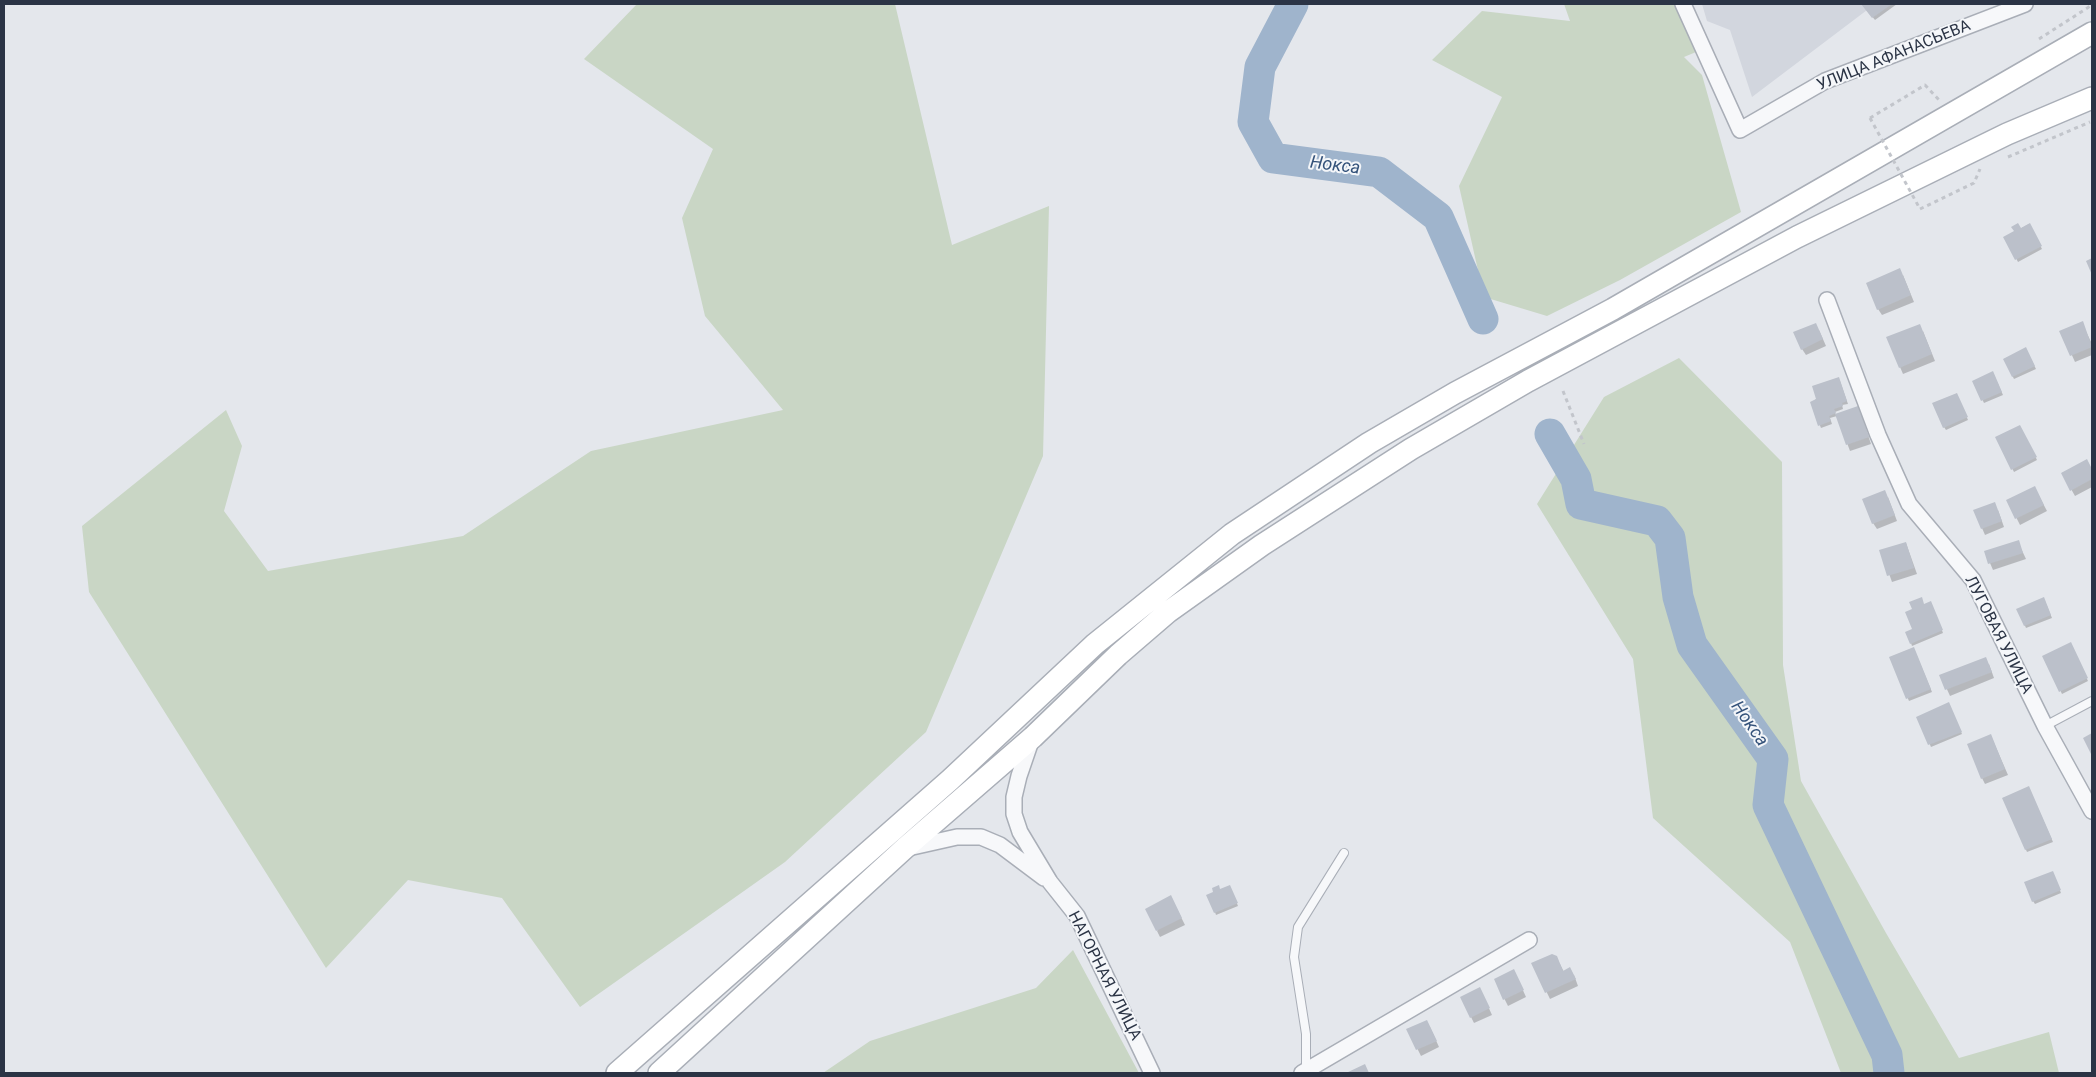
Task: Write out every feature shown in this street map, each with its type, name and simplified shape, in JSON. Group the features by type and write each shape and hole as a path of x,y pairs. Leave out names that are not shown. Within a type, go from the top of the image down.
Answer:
{"main road":[{"path":"617,1073 950,780 1095,644 1232,534 1385,434 1456,393 1613,309 2092,33"},
{"path":"659,1073 905,848 1032,737 1118,655 1168,612 1262,545 1411,449 1528,381 1796,238 2008,134 2092,98"}],"street":[{"name":"УЛИЦА АФАНАСЬЕВА","path":"1683,4 1740,130 1825,81 2025,4"},
{"name":"ЛУГОВАЯ УЛИЦА","path":"1827,300 1878,435 1909,504 1973,580 2044,726 2092,811"},
{"path":"1032,737 1014,797 1014,814 1020,832 1050,882"},
{"path":"905,848 957,837 981,838 1000,845 1050,882"},
{"name":"НАГОРНАЯ УЛИЦА","path":"1050,882 1077,916 1152,1073"},
{"path":"1304,1072 1529,940"}],"lane":[{"path":"2044,726 2092,701"},
{"path":"1304,1072 1306,1034 1294,957 1298,927 1344,853"}],"path":[{"path":"1925,84 1870,118 1920,209 1974,183 1980,169 1989,165"},
{"path":"2006,158 2092,121"},
{"path":"1562,391 1584,444"}],"shaded area":[{"path":"1702,4 1875,4 1752,97 1730,30 1707,21"}],"green space":[{"path":"637,4 895,4 952,245 1049,206 1043,456 926,732 785,862 580,1007 502,898 408,880 326,968 89,592 82,526 226,410 242,446 224,511 268,571 463,536 591,451 783,410 705,316 682,218 713,149 584,59"},
{"path":"1564,4 1676,4 1696,52 1684,57 1702,75 1741,212 1620,280 1547,316 1484,297 1459,186 1502,97 1432,60 1482,11 1570,21"},
{"path":"1679,358 1782,462 1783,665 1801,781 1959,1058 2049,1032 2059,1073 1841,1073 1790,942 1653,818 1633,659 1537,504 1604,397"},
{"path":"1073,950 1139,1073 823,1073 870,1041 1036,988"}],"building":[{"path":"1861,4 1892,4 1872,18"},
{"path":"2018,223 2021,228 2030,223 2042,246 2015,260 2003,237 2014,231 2011,227"},
{"path":"2092,258 2092,275 2086,261"},
{"path":"1900,268 1911,295 1877,310 1866,283"},
{"path":"2083,321 2092,347 2070,356 2059,331"},
{"path":"1816,323 1823,339 1801,350 1793,332"},
{"path":"1920,324 1932,354 1899,368 1886,337"},
{"path":"2026,347 2035,366 2012,377 2003,359"},
{"path":"1993,371 2002,392 1981,401 1972,381"},
{"path":"1839,377 1847,401 1842,403 1843,406 1834,409 1836,413 1829,416 1831,421 1818,426 1810,402 1816,399 1812,386"},
{"path":"1957,393 1968,417 1943,428 1932,403"},
{"path":"1858,406 1869,437 1846,445 1835,414"},
{"path":"2020,425 2037,457 2011,470 1995,437"},
{"path":"2087,459 2092,469 2092,479 2070,491 2061,473"},
{"path":"2035,486 2044,505 2015,519 2006,500"},
{"path":"1885,490 1895,515 1872,524 1862,499"},
{"path":"1995,502 2002,521 1981,529 1973,510"},
{"path":"2019,540 2023,553 1988,564 1984,551"},
{"path":"1906,542 1914,568 1887,576 1879,550"},
{"path":"1922,597 1924,604 1931,601 1943,630 1910,644 1905,632 1912,629 1905,612 1912,609 1909,602"},
{"path":"2044,597 2051,615 2024,626 2016,609"},
{"path":"2071,642 2088,678 2059,692 2042,656"},
{"path":"1914,647 1931,689 1906,699 1889,657"},
{"path":"1986,657 1992,672 1945,690 1939,675"},
{"path":"1949,702 1962,732 1928,745 1916,717"},
{"path":"2092,733 2092,756 2083,738"},
{"path":"1991,734 2005,769 1981,779 1967,744"},
{"path":"2029,786 2052,839 2025,850 2002,798"},
{"path":"2053,871 2061,890 2032,902 2024,882"},
{"path":"1219,885 1220,889 1230,885 1238,903 1214,913 1206,895 1213,892 1212,888"},
{"path":"1171,895 1182,918 1156,931 1145,909"},
{"path":"1552,954 1557,956 1563,971 1570,967 1576,979 1545,993 1531,963"},
{"path":"1514,969 1524,990 1503,1000 1494,979"},
{"path":"1480,987 1490,1008 1470,1018 1460,997"},
{"path":"1427,1020 1437,1041 1416,1050 1406,1029"},
{"path":"1365,1064 1369,1073 1346,1073"}],"waterway":[{"name":"Нокса","path":"1293,4 1260,67 1253,122 1273,158 1379,172 1438,217 1483,319"},
{"name":"Нокса","path":"1550,434 1576,479 1581,504 1657,521 1670,538 1678,597 1692,645 1773,759 1768,805 1887,1055 1889,1073"}]}
